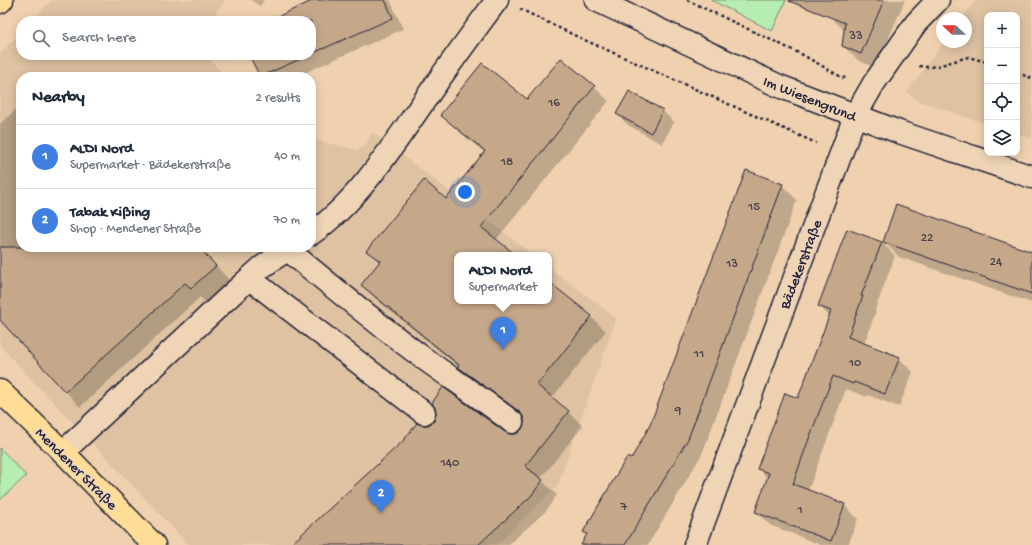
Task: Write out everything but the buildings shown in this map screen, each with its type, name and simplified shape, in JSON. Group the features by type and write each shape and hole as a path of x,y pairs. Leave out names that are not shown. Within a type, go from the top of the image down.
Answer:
{"main road":[{"name":"Mendener Straße","path":"0,391 63,452 154,545"}],"street":[{"path":"316,231 324,225 357,191 393,144 497,0"},
{"name":"Im Wiesengrund","path":"596,0 778,86 898,132 1032,177"},
{"name":"Bädekerstraße","path":"695,545 855,116 874,83 916,23 938,0"},
{"path":"63,452 262,267 284,252"},
{"path":"295,252 359,309 426,360 480,397 512,422"},
{"path":"250,278 424,413"}],"path":[{"path":"687,0 803,55 843,78 860,76 874,83"},
{"path":"520,8 578,37 814,141 820,146"},
{"path":"927,67 938,66 968,57 984,61"},
{"path":"1020,74 1032,78"}],"shaded area":[{"path":"52,0 225,0 214,16 37,16"},
{"path":"976,0 1032,0 1032,139 1020,135 1020,12 984,12 984,123 916,100 907,92 940,48 972,48 972,12 967,12"},
{"path":"16,38 16,60 211,60 221,72 16,72 16,252 316,252 316,140 357,150 365,146 372,132 529,252 454,252 454,304 552,304 552,269 616,318 558,485 497,545 189,545 0,346 0,53"}],"green space":[{"path":"711,0 786,0 772,31"},
{"path":"0,448 26,476 0,500"}],"place":[{"name":"ALDI Nord","path":"503,350"},
{"name":"Tabak Kißing","path":"381,513"}]}
